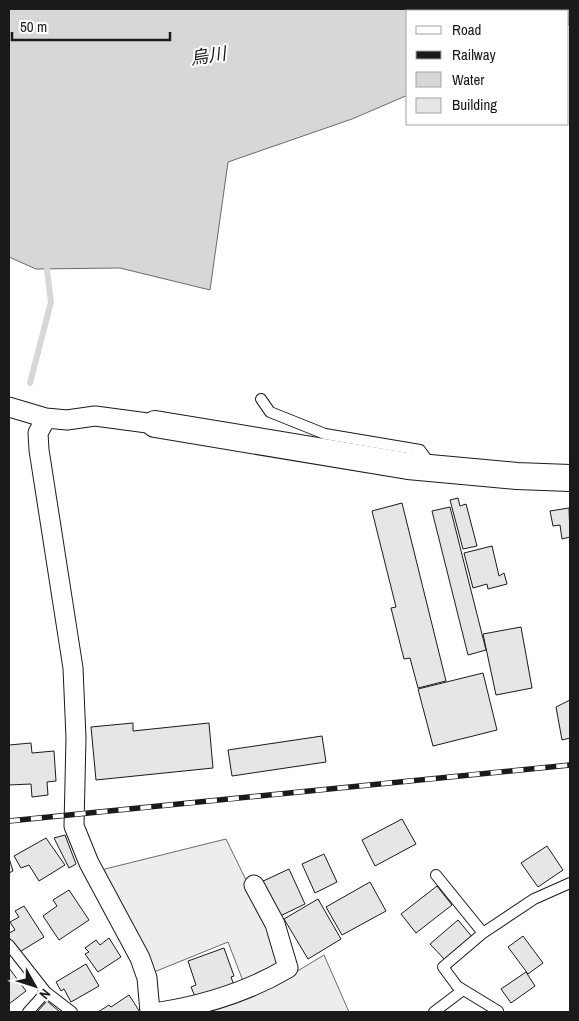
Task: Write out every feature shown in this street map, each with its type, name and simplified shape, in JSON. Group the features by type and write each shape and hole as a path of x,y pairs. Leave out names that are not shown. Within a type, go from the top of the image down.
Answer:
{"street":[{"path":"9,407 46,418 67,420 95,416 155,424 408,466 517,476 570,478"},
{"path":"46,418 38,433 39,450 73,668 76,701 74,826 89,863 140,958 146,978 150,1012"},
{"path":"160,1012 193,1007 267,980 288,968 274,924 254,885"}],"lane":[{"path":"261,399 270,412 325,434 420,450 433,468"},
{"path":"436,875 483,933"},
{"path":"498,1011 457,986 443,967 483,933 534,899 570,883"},
{"path":"9,945 46,992 72,1012"},
{"path":"434,1012 463,990"},
{"path":"28,1012 46,992"}],"shaded area":[{"path":"226,839 269,927 281,963 243,981 228,942 154,972 101,870"},
{"path":"324,955 349,1012 193,1012 276,984"}],"water":[{"name":"烏川","path":"9,9 570,9 569,24 569,10 406,10 406,96 352,119 228,162 210,290 120,268 36,269 9,257"}],"building":[{"path":"458,498 460,506 466,504 477,546 463,549 450,500"},
{"path":"402,503 446,681 418,688 410,658 404,659 391,608 396,607 372,511"},
{"path":"450,507 486,650 468,655 432,511"},
{"path":"569,508 570,537 562,539 560,525 553,526 550,511"},
{"path":"492,546 499,576 504,573 507,584 488,589 487,584 473,588 464,553"},
{"path":"521,627 532,688 496,695 483,634"},
{"path":"483,673 497,730 433,746 418,689"},
{"path":"570,700 570,738 562,740 556,707"},
{"path":"133,723 133,731 209,723 213,768 96,780 91,727"},
{"path":"322,736 326,762 232,776 228,750"},
{"path":"31,743 32,753 54,751 56,781 47,782 48,795 32,797 31,784 9,785 9,745"},
{"path":"402,819 416,844 375,866 362,840"},
{"path":"65,835 76,864 69,868 54,838"},
{"path":"46,838 65,865 39,881 29,865 21,868 14,856"},
{"path":"547,846 563,870 538,887 521,863"},
{"path":"324,854 337,882 315,893 302,864"},
{"path":"9,858 13,871 9,873"},
{"path":"289,869 305,904 276,918 259,883"},
{"path":"370,882 386,911 342,935 326,907"},
{"path":"437,886 452,905 416,933 401,914"},
{"path":"69,890 89,920 59,940 43,916 57,906 53,900"},
{"path":"318,899 341,939 308,959 284,919"},
{"path":"24,906 44,937 18,953 9,937 9,933 15,930 10,922 19,917 15,911"},
{"path":"458,920 473,938 446,961 430,944"},
{"path":"523,936 543,963 528,974 508,947"},
{"path":"109,938 121,957 98,972 85,954 89,952 85,948 96,940 100,945"},
{"path":"224,948 234,976 231,977 235,988 197,1001 191,987 196,985 188,961"},
{"path":"86,964 99,986 71,1002 64,989 61,991 56,982"},
{"path":"9,968 26,991 9,1004"},
{"path":"526,972 535,986 511,1003 501,989"},
{"path":"129,995 140,1012 98,1012 109,1005 111,1007"},
{"path":"47,1001 60,1012 37,1012"}],"waterway":[{"path":"30,383 51,302 46,262"}],"railway":[{"path":"9,821 570,765"}]}
